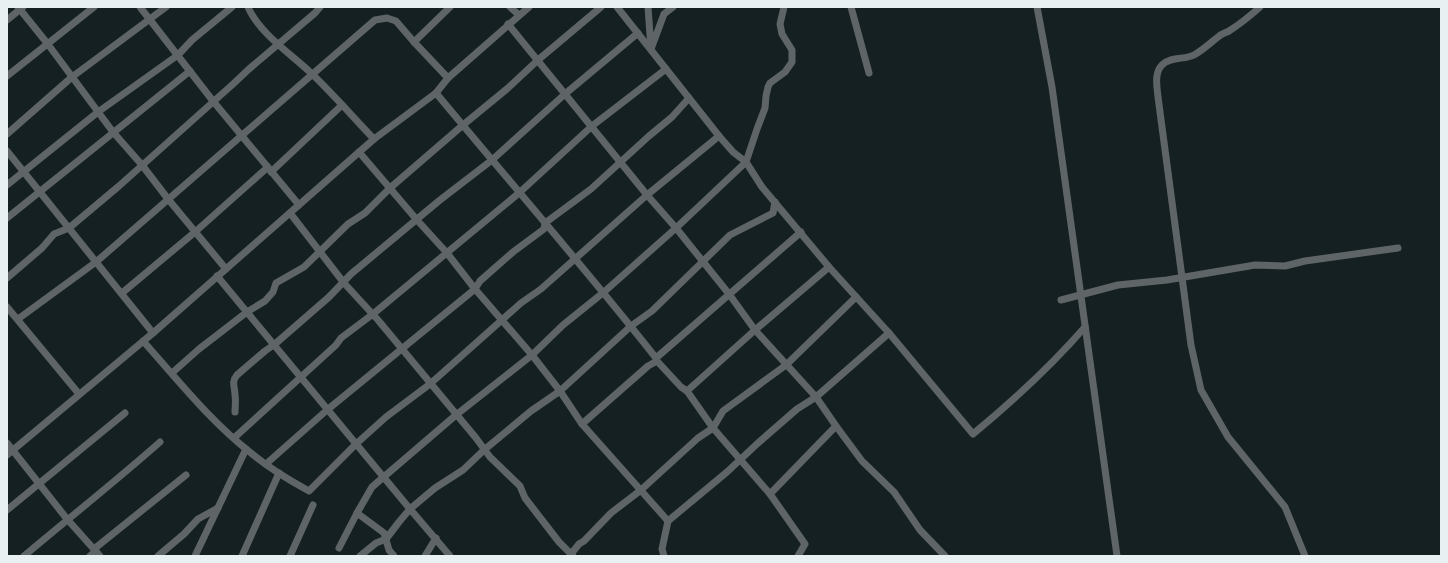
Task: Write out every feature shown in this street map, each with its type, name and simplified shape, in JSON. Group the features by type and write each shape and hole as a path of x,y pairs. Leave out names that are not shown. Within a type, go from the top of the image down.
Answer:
{"street":[{"path":"7,76 94,7"},
{"path":"140,7 241,136 299,205"},
{"path":"7,134 72,77 166,7"},
{"path":"7,185 98,112 178,55 192,40 232,7"},
{"path":"248,7 254,18 279,44 312,74 374,139"},
{"path":"7,278 42,248 54,234 69,228 119,186 213,101 316,13 320,7"},
{"path":"414,42 450,7"},
{"path":"510,7 519,15"},
{"path":"10,452 153,333 374,139 436,93 448,78 529,7"},
{"path":"172,373 199,349 247,312 265,301 273,292 276,283 304,266 348,224 366,213 390,188 601,7"},
{"path":"617,7 719,136 733,152 746,162 759,183 829,267 889,333 973,434 1005,407 1053,362 1084,327"},
{"path":"648,7 651,49"},
{"path":"651,49 664,14 673,7"},
{"path":"339,548 372,487 456,415 532,355 563,325 604,292 676,228 746,162 756,129 765,108 768,87 770,83 785,72 792,62 792,50 782,34 780,24 784,7"},
{"path":"851,7 869,74"},
{"path":"1037,7 1052,87 1084,327 1117,556"},
{"path":"1260,7 1246,20 1229,32 1219,36 1192,56 1181,57 1161,65 1157,74 1160,123 1191,345 1201,390 1228,437 1285,507 1305,556"},
{"path":"7,20 20,8 113,132 142,165 226,269"},
{"path":"18,319 96,262 375,20 387,18 396,21 448,78"},
{"path":"508,24 647,195 676,228 729,294 755,330 816,397 862,461 894,492 920,530 946,556"},
{"path":"235,412 236,396 233,384 234,379 265,351 330,298 351,274 440,200 492,160 565,94 638,32"},
{"path":"234,438 302,378 336,345 341,338 447,254 592,126 666,69"},
{"path":"7,218 190,71"},
{"path":"436,93 604,292 656,359 681,387 687,391 713,428 770,494 805,544 798,556"},
{"path":"266,464 327,410 475,289 485,277 513,252 544,229 545,223 591,189 672,117 688,98"},
{"path":"122,294 342,106"},
{"path":"143,341 211,417 246,449 279,473 309,492 356,444 386,417 430,384 521,303 541,289 647,195 719,136"},
{"path":"7,151 153,333"},
{"path":"359,152 532,355 560,391 582,424 668,521"},
{"path":"360,556 376,543 386,539 398,522 410,509 435,488 463,470 484,450 531,411 560,391 631,326 652,311 730,235 773,213 775,202"},
{"path":"290,213 344,282 373,314 484,450 520,486 525,498 559,542 572,555 579,544 584,541 611,513 640,490 698,438 713,428 723,411 786,365 856,297"},
{"path":"582,424 801,232"},
{"path":"1061,300 1118,284 1182,278 1255,265 1285,266 1305,261 1398,248"},
{"path":"687,391 755,330 829,267"},
{"path":"218,276 275,344 327,410 450,556"},
{"path":"7,307 80,394"},
{"path":"664,556 662,549 668,521 727,472 797,409 816,397 889,333"},
{"path":"7,510 125,414"},
{"path":"770,494 836,426"},
{"path":"24,556 67,519 128,471 160,442"},
{"path":"7,443 10,452 97,552"},
{"path":"195,556 246,449"},
{"path":"242,556 279,473"},
{"path":"90,556 97,552 186,475"},
{"path":"290,556 313,505"},
{"path":"158,556 184,534 198,519 218,508"},
{"path":"357,513 380,529 384,534 389,550 394,556"},
{"path":"425,556 436,538"}]}
